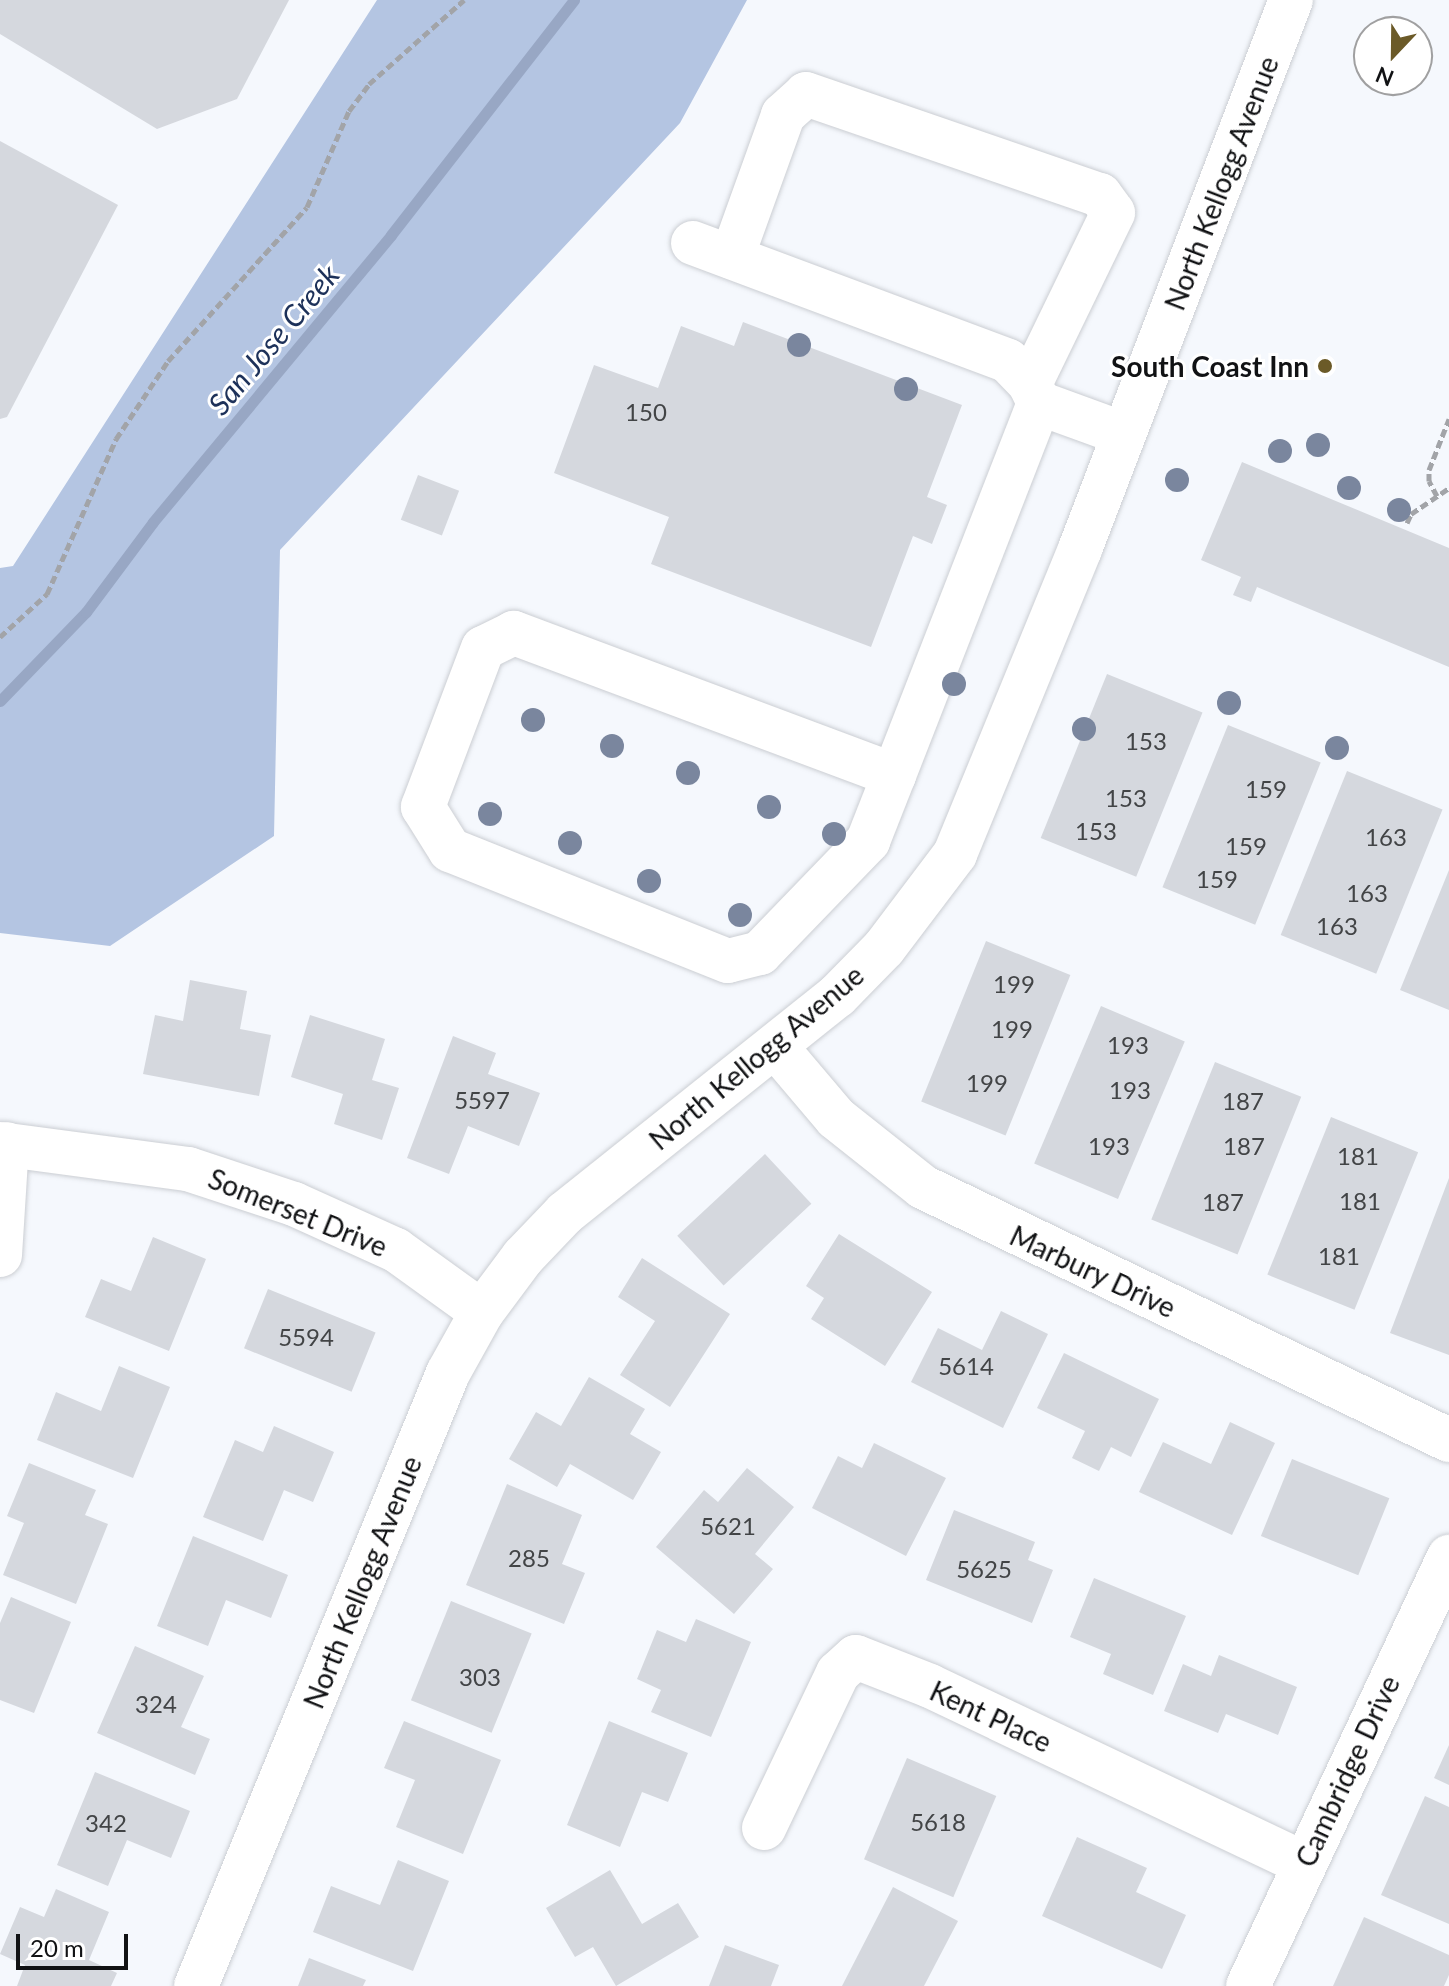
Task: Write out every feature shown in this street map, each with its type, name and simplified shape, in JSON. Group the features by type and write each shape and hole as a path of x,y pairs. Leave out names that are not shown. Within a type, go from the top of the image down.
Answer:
{"street":[{"name":"North Kellogg Avenue","path":"196,1986 448,1373 482,1312 523,1257 565,1213 837,996 884,948 955,854 1124,434 1291,0"},
{"path":"894,775 514,633 483,648 423,807 450,850 728,961 760,953 868,841 894,775 1035,394 1113,213 1100,195 806,94 783,115 712,250 1008,361 1035,394 1124,434"},
{"name":"Marbury Drive","path":"775,1046 836,1118 923,1187 1449,1440"},
{"path":"0,1255 4,1144"},
{"name":"Somerset Drive","path":"4,1144 188,1169 294,1204 396,1250 482,1312"},
{"name":"Cambridge Drive","path":"1248,1986 1449,1557"},
{"name":"Kent Place","path":"764,1828 838,1673 856,1657 930,1686 1303,1863"}],"path":[{"path":"0,637 47,594 116,439 168,361 307,207 349,111 369,84 464,0"},
{"path":"1437,496 1429,481 1429,470 1449,419"},
{"path":"1407,523 1411,514 1449,488"}],"shaded area":[{"path":"377,0 747,0 680,123 280,550 274,836 110,946 0,933 0,568 13,566"}],"building":[{"path":"0,0 289,0 237,99 157,129 0,34"},
{"path":"0,141 118,205 7,417 0,419"},
{"path":"743,322 962,405 927,497 947,505 932,544 913,536 871,647 651,564 669,517 554,473 594,365 658,388 681,326 734,346"},
{"path":"1242,462 1449,548 1449,667 1257,587 1251,602 1233,595 1241,577 1201,560"},
{"path":"418,475 459,491 442,536 401,520"},
{"path":"1107,674 1202,713 1136,877 1041,838"},
{"path":"1228,725 1321,762 1255,925 1162,887"},
{"path":"1347,771 1442,810 1376,974 1281,935"},
{"path":"1449,870 1449,1010 1400,990"},
{"path":"986,941 1070,975 1006,1135 921,1101"},
{"path":"190,980 247,991 240,1029 271,1035 259,1096 143,1074 155,1015 183,1021"},
{"path":"1101,1006 1185,1042 1118,1199 1034,1163"},
{"path":"310,1015 385,1039 372,1080 399,1088 382,1140 334,1124 343,1094 291,1077"},
{"path":"453,1036 496,1053 488,1074 540,1093 519,1146 468,1126 449,1174 407,1158"},
{"path":"1215,1062 1301,1097 1238,1254 1151,1220"},
{"path":"1331,1117 1418,1152 1354,1310 1267,1275"},
{"path":"765,1154 811,1204 724,1286 677,1236"},
{"path":"1449,1178 1449,1355 1390,1333"},
{"path":"839,1234 932,1292 885,1366 811,1319 824,1298 806,1286"},
{"path":"153,1237 206,1259 169,1351 85,1317 101,1279 131,1291"},
{"path":"642,1258 730,1314 670,1407 620,1375 655,1321 618,1297"},
{"path":"268,1289 376,1332 352,1392 244,1348"},
{"path":"1001,1311 1048,1334 1003,1428 911,1382 938,1328 982,1350"},
{"path":"1064,1353 1159,1399 1131,1457 1111,1447 1099,1471 1072,1458 1085,1431 1037,1408"},
{"path":"119,1366 170,1387 133,1478 37,1440 56,1392 101,1411"},
{"path":"589,1377 645,1409 630,1434 661,1452 633,1500 570,1464 557,1487 509,1459 536,1412 561,1426"},
{"path":"1230,1422 1275,1443 1232,1535 1139,1492 1163,1442 1211,1464"},
{"path":"274,1426 334,1452 313,1502 284,1490 263,1541 203,1517 235,1440 263,1452"},
{"path":"874,1443 946,1478 906,1556 812,1508 838,1456 862,1468"},
{"path":"1292,1459 1389,1498 1358,1575 1261,1536"},
{"path":"29,1463 96,1490 85,1515 108,1524 76,1604 3,1575 24,1523 7,1516"},
{"path":"747,1468 794,1507 755,1554 773,1569 734,1614 656,1547 704,1490 718,1502"},
{"path":"507,1484 582,1515 562,1564 585,1573 564,1624 466,1585"},
{"path":"954,1510 1035,1542 1028,1560 1053,1570 1032,1623 926,1580"},
{"path":"193,1536 288,1575 271,1618 226,1600 208,1646 157,1626"},
{"path":"1094,1578 1186,1616 1153,1695 1103,1674 1111,1654 1070,1637"},
{"path":"11,1597 71,1622 34,1713 0,1700 0,1623"},
{"path":"451,1601 532,1634 492,1733 411,1700"},
{"path":"696,1619 751,1642 711,1737 651,1712 661,1690 637,1679 657,1630 686,1642"},
{"path":"135,1646 204,1676 181,1727 210,1739 195,1775 97,1733"},
{"path":"1219,1655 1297,1687 1278,1735 1226,1714 1218,1733 1164,1711 1183,1664 1211,1676"},
{"path":"404,1721 501,1760 463,1854 396,1827 415,1780 384,1768"},
{"path":"609,1721 688,1753 668,1802 642,1792 620,1847 567,1825"},
{"path":"1449,1745 1449,1785 1434,1778"},
{"path":"907,1758 996,1796 953,1897 864,1859"},
{"path":"95,1772 190,1811 171,1858 127,1840 108,1886 57,1865"},
{"path":"1425,1796 1449,1807 1449,1924 1381,1895"},
{"path":"1077,1837 1147,1868 1136,1892 1186,1915 1162,1969 1042,1916"},
{"path":"398,1860 449,1881 413,1971 313,1932 331,1886 380,1905"},
{"path":"610,1870 642,1924 678,1903 699,1937 616,1986 593,1947 575,1957 546,1908"},
{"path":"893,1887 958,1921 924,1986 842,1986"},
{"path":"56,1889 109,1912 89,1960 117,1973 111,1986 17,1986 25,1965 0,1954 20,1907 44,1917"},
{"path":"1364,1917 1449,1955 1449,1975 1444,1986 1333,1986"},
{"path":"725,1945 779,1965 771,1986 709,1986"},
{"path":"309,1958 366,1980 363,1986 298,1986"}],"waterway":[{"name":"San Jose Creek","path":"0,701 86,612 153,522 391,235 574,0"}],"place":[{"name":"South Coast Inn","path":"1325,366"}]}
